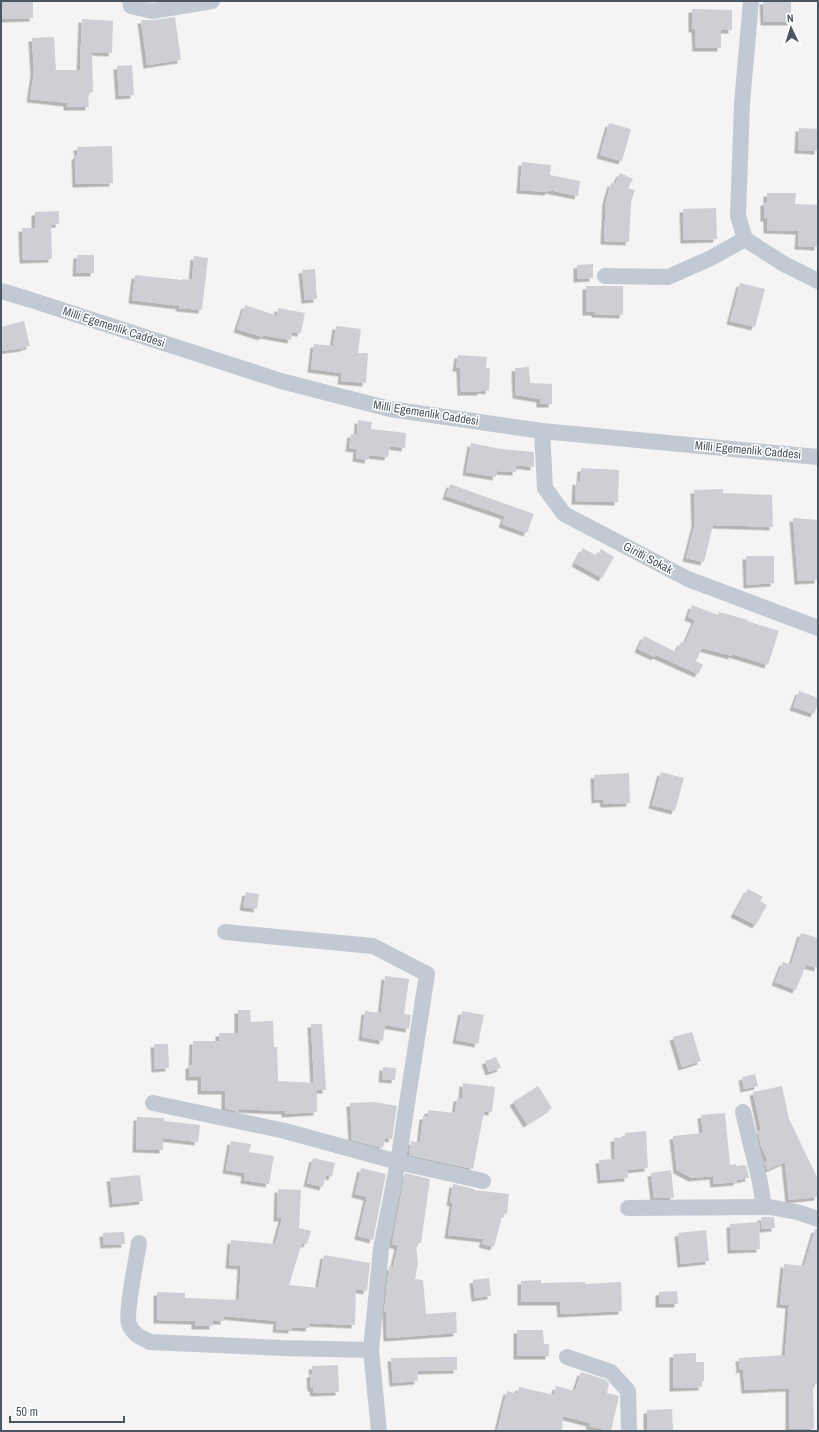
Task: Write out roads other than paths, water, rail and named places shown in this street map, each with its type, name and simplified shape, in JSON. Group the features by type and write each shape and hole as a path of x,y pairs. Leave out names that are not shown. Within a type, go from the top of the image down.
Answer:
{"street":[{"path":"130,1 131,6 152,10 212,1"},
{"path":"751,1 742,103 738,216 745,239 784,264 818,281"},
{"path":"605,276 668,277 709,259 745,239"},
{"name":"Milli Egemenlik Caddesi","path":"1,291 281,381 390,409 542,431 818,457"},
{"name":"Giritli Sokak","path":"542,431 545,488 564,514 688,580 818,628"},
{"path":"225,932 373,946 427,974 398,1162 381,1249 371,1350 379,1431"},
{"path":"153,1103 286,1131 398,1162 483,1181"},
{"path":"743,1112 760,1182 764,1207"},
{"path":"628,1208 770,1207 797,1212 818,1219"},
{"path":"139,1243 128,1323 135,1334 150,1342 282,1348 371,1350"},
{"path":"567,1357 611,1372 628,1391 629,1431"}]}
